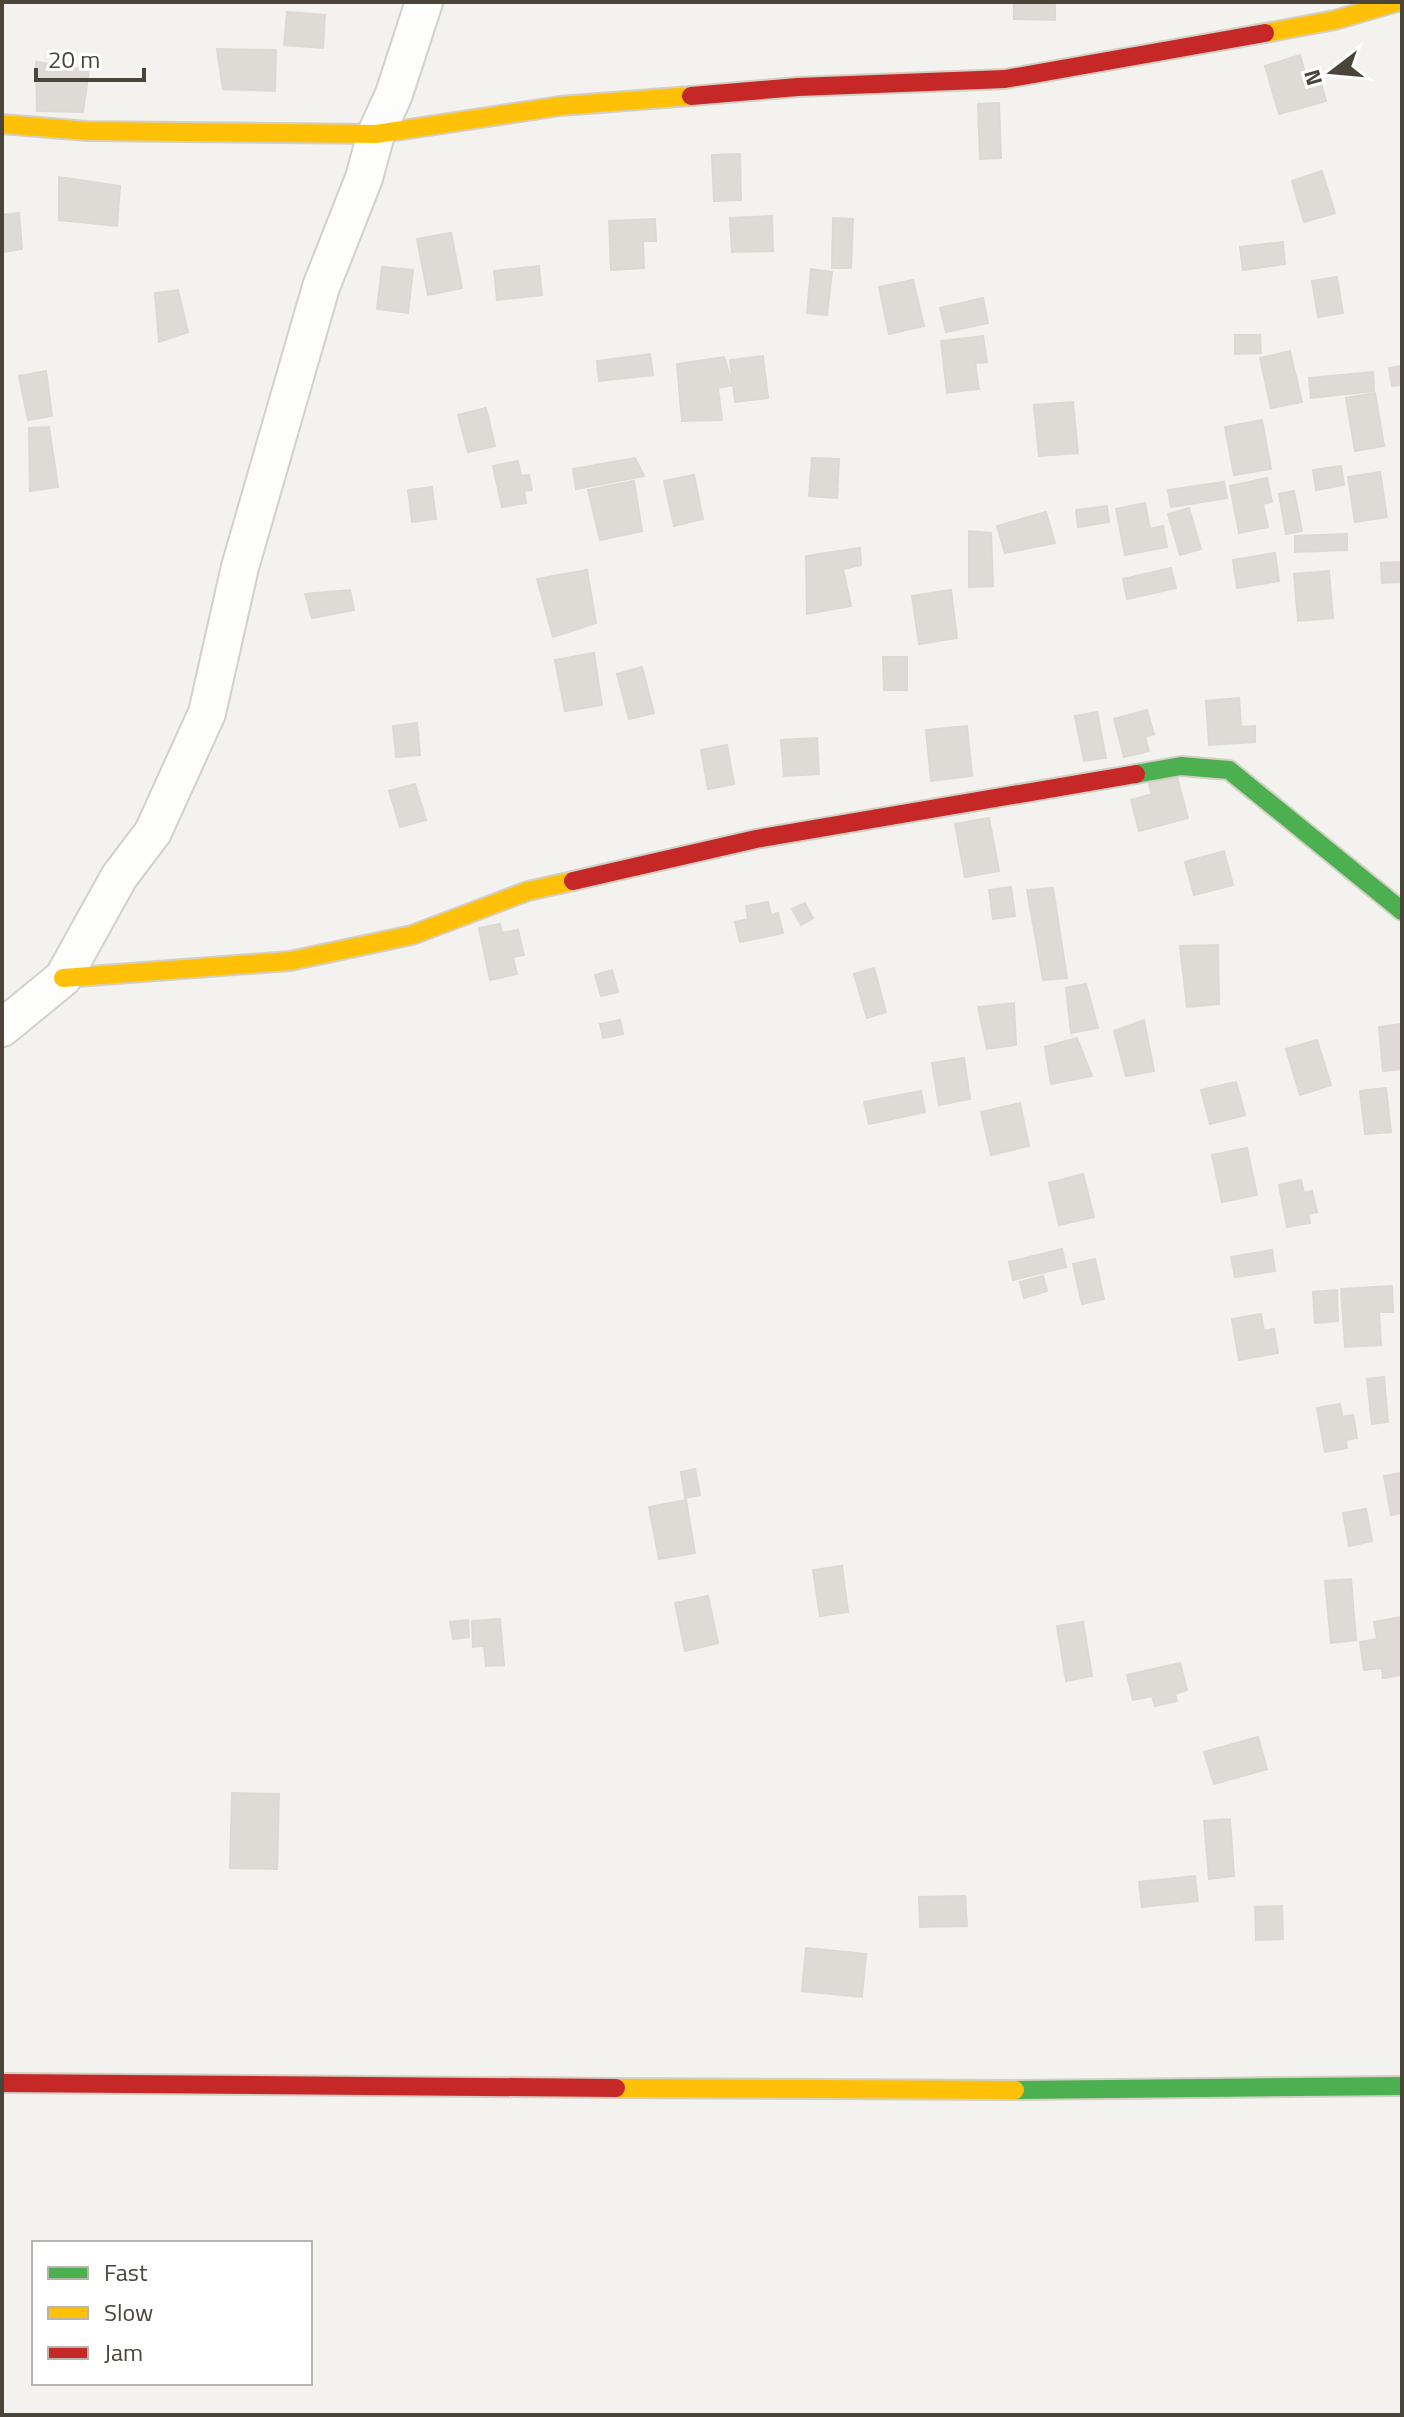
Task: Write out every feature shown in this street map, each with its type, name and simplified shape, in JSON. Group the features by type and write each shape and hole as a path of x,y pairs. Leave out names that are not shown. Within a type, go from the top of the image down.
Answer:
{"street":[{"path":"2,1028 63,978 119,877 153,832 207,713 240,567 321,287 364,178 376,134 394,94 424,2"},
{"path":"2,124 87,131 376,134 560,106 798,87 1005,79 1335,20 1397,2"},
{"path":"63,978 290,961 412,935 528,891 756,839 1181,766 1229,770 1402,911"},
{"path":"2,2083 895,2091 1402,2086"}],"building":[{"path":"1014,2 1055,2 1055,20 1014,19"},
{"path":"287,12 325,15 323,48 284,45"},
{"path":"217,49 276,50 275,91 223,89"},
{"path":"1300,55 1306,77 1318,73 1326,101 1279,114 1265,66"},
{"path":"36,62 89,70 83,112 37,111"},
{"path":"999,103 1001,158 980,159 978,104"},
{"path":"740,154 741,200 714,201 712,155"},
{"path":"1322,171 1335,213 1304,222 1292,181"},
{"path":"59,177 120,186 117,226 59,220"},
{"path":"19,213 22,249 2,252 2,215"},
{"path":"772,216 773,251 732,252 730,218"},
{"path":"833,218 853,219 851,268 832,268"},
{"path":"655,219 656,241 643,241 644,268 611,270 609,221"},
{"path":"451,233 462,288 428,295 417,239"},
{"path":"1283,242 1285,264 1243,270 1240,247"},
{"path":"539,266 542,295 497,300 494,271"},
{"path":"382,267 413,270 408,313 377,309"},
{"path":"811,269 832,272 827,315 807,313"},
{"path":"1337,277 1343,313 1318,317 1312,281"},
{"path":"913,280 924,326 889,334 879,287"},
{"path":"178,290 188,332 159,342 155,293"},
{"path":"983,298 988,323 946,332 940,308"},
{"path":"1235,335 1260,335 1261,353 1235,354"},
{"path":"983,336 987,362 975,363 979,389 947,393 941,341"},
{"path":"1290,351 1302,402 1271,408 1260,358"},
{"path":"650,354 653,375 599,381 597,361"},
{"path":"763,356 768,398 735,402 730,360"},
{"path":"724,357 733,385 718,388 722,420 682,421 677,364"},
{"path":"1402,366 1402,385 1392,386 1389,368"},
{"path":"46,371 52,416 28,420 19,376"},
{"path":"1373,372 1374,391 1311,398 1309,378"},
{"path":"1375,393 1384,446 1355,451 1346,398"},
{"path":"1073,402 1078,453 1039,456 1034,405"},
{"path":"486,408 495,446 468,452 458,415"},
{"path":"1262,420 1271,469 1234,475 1225,427"},
{"path":"49,427 58,487 30,491 29,428"},
{"path":"635,458 644,476 576,489 573,469"},
{"path":"812,458 839,459 837,498 809,496"},
{"path":"518,461 521,476 529,475 532,490 524,491 526,503 502,507 493,466"},
{"path":"1341,466 1344,485 1316,490 1313,470"},
{"path":"1380,472 1387,517 1355,522 1348,477"},
{"path":"694,475 703,519 674,526 664,481"},
{"path":"1267,478 1272,502 1263,504 1268,527 1239,533 1230,486"},
{"path":"634,481 642,531 600,540 588,490"},
{"path":"1224,482 1227,498 1171,507 1168,490"},
{"path":"432,487 436,519 412,522 408,490"},
{"path":"1294,491 1302,531 1286,534 1279,494"},
{"path":"1145,503 1150,529 1163,526 1167,547 1125,555 1116,509"},
{"path":"1107,506 1109,522 1078,527 1076,510"},
{"path":"1189,508 1201,549 1180,555 1168,514"},
{"path":"1046,512 1055,543 1005,553 997,526"},
{"path":"969,531 991,533 993,586 969,587"},
{"path":"1347,534 1347,550 1295,552 1295,536"},
{"path":"860,548 861,565 843,569 851,606 807,614 806,556"},
{"path":"1275,553 1279,581 1237,588 1233,560"},
{"path":"1402,562 1402,582 1382,583 1381,563"},
{"path":"1171,568 1176,588 1127,599 1123,579"},
{"path":"587,570 596,623 553,637 537,579"},
{"path":"1329,571 1333,618 1298,621 1294,574"},
{"path":"350,590 354,610 312,618 305,594"},
{"path":"951,590 957,638 919,644 912,596"},
{"path":"594,653 602,705 565,711 555,660"},
{"path":"883,657 907,657 907,690 884,690"},
{"path":"642,667 654,713 629,719 617,674"},
{"path":"1239,698 1241,727 1255,726 1255,742 1209,745 1206,701"},
{"path":"1147,710 1154,734 1145,737 1149,751 1124,757 1114,719"},
{"path":"1097,712 1106,758 1084,761 1075,716"},
{"path":"417,723 420,755 396,757 393,726"},
{"path":"967,726 972,776 931,781 926,730"},
{"path":"817,738 819,774 784,776 781,740"},
{"path":"727,745 734,784 708,789 701,750"},
{"path":"1177,777 1188,818 1139,831 1131,800 1152,794 1149,784"},
{"path":"415,784 426,820 400,827 389,791"},
{"path":"989,818 999,871 965,877 955,824"},
{"path":"1224,851 1233,885 1194,895 1185,862"},
{"path":"1011,887 1015,916 993,919 989,890"},
{"path":"1053,888 1067,978 1043,980 1027,890"},
{"path":"768,902 771,915 778,913 783,933 740,942 735,922 748,919 746,906"},
{"path":"805,903 813,918 801,925 792,909"},
{"path":"500,924 502,933 518,930 524,955 513,957 517,974 490,980 479,928"},
{"path":"1218,945 1219,1004 1187,1007 1180,946"},
{"path":"874,968 886,1012 867,1018 854,974"},
{"path":"612,970 618,992 601,996 595,975"},
{"path":"1086,984 1098,1028 1071,1033 1066,988"},
{"path":"1014,1003 1016,1045 987,1049 978,1007"},
{"path":"620,1020 623,1034 603,1038 600,1024"},
{"path":"1144,1020 1154,1071 1126,1076 1114,1031"},
{"path":"1402,1024 1402,1069 1383,1071 1379,1027"},
{"path":"1077,1038 1092,1076 1051,1084 1045,1047"},
{"path":"1317,1040 1331,1085 1300,1095 1286,1049"},
{"path":"964,1058 970,1099 939,1105 932,1063"},
{"path":"1236,1082 1245,1115 1210,1124 1201,1090"},
{"path":"1386,1088 1391,1132 1365,1134 1360,1091"},
{"path":"921,1091 925,1112 869,1124 864,1102"},
{"path":"1020,1103 1029,1146 991,1155 981,1112"},
{"path":"1247,1148 1257,1195 1222,1202 1212,1155"},
{"path":"1083,1174 1094,1217 1059,1225 1049,1183"},
{"path":"1301,1180 1304,1193 1312,1191 1317,1212 1308,1214 1310,1223 1287,1227 1279,1185"},
{"path":"1062,1249 1066,1267 1013,1280 1009,1262"},
{"path":"1272,1250 1275,1271 1235,1277 1231,1257"},
{"path":"1095,1259 1104,1299 1082,1304 1073,1264"},
{"path":"1043,1276 1047,1291 1024,1298 1020,1282"},
{"path":"1392,1286 1393,1312 1379,1312 1381,1345 1345,1347 1341,1289"},
{"path":"1337,1290 1338,1321 1315,1323 1313,1292"},
{"path":"1261,1314 1264,1331 1274,1329 1278,1353 1239,1360 1232,1319"},
{"path":"1384,1377 1388,1422 1372,1424 1367,1379"},
{"path":"1340,1404 1342,1417 1353,1415 1357,1438 1346,1440 1347,1448 1325,1452 1317,1408"},
{"path":"695,1469 700,1495 685,1498 681,1472"},
{"path":"1402,1473 1402,1513 1391,1515 1384,1476"},
{"path":"686,1500 695,1553 659,1559 649,1507"},
{"path":"1366,1509 1372,1541 1349,1546 1343,1513"},
{"path":"842,1566 848,1612 820,1616 813,1570"},
{"path":"1351,1579 1356,1640 1331,1643 1325,1581"},
{"path":"708,1596 718,1643 685,1651 675,1603"},
{"path":"1402,1617 1402,1675 1383,1678 1382,1668 1364,1670 1360,1642 1377,1639 1374,1622"},
{"path":"500,1619 504,1665 486,1666 484,1646 473,1647 472,1621"},
{"path":"468,1620 469,1637 453,1639 450,1622"},
{"path":"1083,1622 1092,1676 1066,1681 1057,1626"},
{"path":"1180,1663 1187,1690 1175,1694 1177,1701 1155,1706 1152,1696 1133,1700 1127,1675"},
{"path":"1258,1737 1267,1769 1214,1784 1204,1752"},
{"path":"232,1793 279,1794 277,1869 230,1868"},
{"path":"1230,1819 1234,1876 1209,1879 1204,1821"},
{"path":"1195,1876 1198,1901 1142,1907 1139,1882"},
{"path":"965,1896 967,1926 920,1927 919,1897"},
{"path":"1282,1906 1283,1939 1256,1940 1255,1907"},
{"path":"806,1948 866,1954 862,1997 802,1991"}],"traffic: fast":[{"path":"1136,774 1181,766 1229,770 1402,911"},
{"path":"1015,2090 1402,2086"}],"traffic: slow":[{"path":"1265,33 1335,20 1397,2"},
{"path":"2,124 87,131 376,134 560,106 691,96"},
{"path":"63,978 290,961 412,935 528,891 573,881"},
{"path":"616,2088 1015,2090"}],"traffic: jam":[{"path":"691,96 798,87 1005,79 1265,33"},
{"path":"573,881 756,839 1136,774"},
{"path":"2,2083 616,2088"}]}
